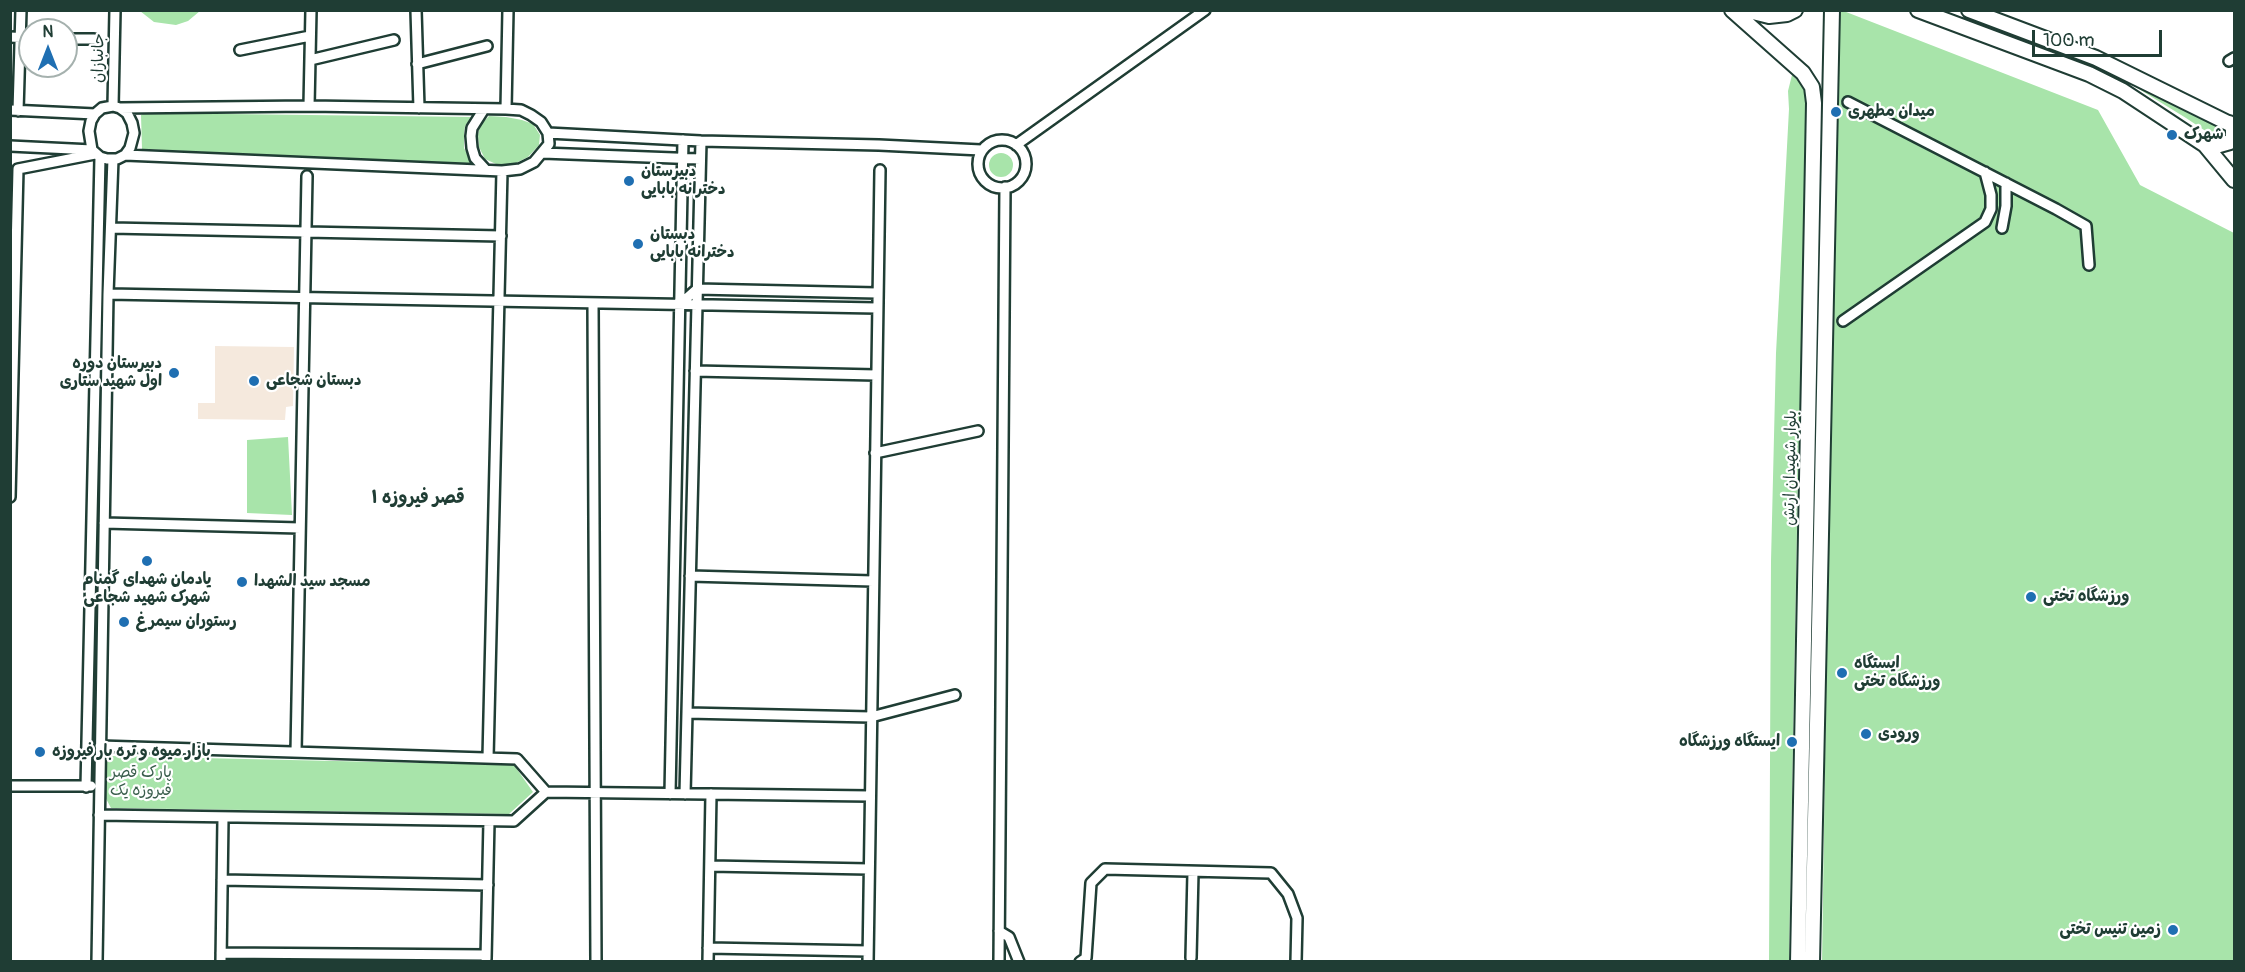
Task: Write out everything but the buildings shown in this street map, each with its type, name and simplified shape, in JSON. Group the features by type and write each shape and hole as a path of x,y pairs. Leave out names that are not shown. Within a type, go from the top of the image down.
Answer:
{"main road":[{"name":"بلوار شهیدان ارتش","path":"1732,10 1803,73 1812,87 1814,102 1798,962"},
{"path":"1745,10 1769,16 1787,14 1795,10"},
{"name":"بلوار شهیدان ارتش","path":"1812,962 1832,10"},
{"path":"1918,10 2089,74 2123,92 2205,145 2235,180"},
{"path":"1969,10 2096,58 2232,124 2233,138 2230,142 2216,146 2205,145"}],"street":[{"name":"جانبازان","path":"115,10 117,107"},
{"path":"309,106 310,10"},
{"path":"416,10 419,108"},
{"path":"506,109 508,10"},
{"path":"1016,145 1205,10"},
{"path":"240,50 310,36"},
{"path":"78,39 94,39"},
{"path":"310,60 394,40"},
{"path":"417,64 487,46"},
{"path":"18,62 14,110 95,114"},
{"path":"1848,102 2086,226 2089,265"},
{"path":"10,146 95,154 113,159 125,155 502,171 520,169 534,162 549,144 548,133 541,122 531,115 520,110 506,109 309,106 117,107 102,108 95,114 89,131 95,154 86,787"},
{"path":"117,107 127,113 134,133 130,148 125,155"},
{"path":"484,109 472,128 471,136 475,158 486,170"},
{"path":"548,133 701,141 981,150"},
{"path":"670,794 683,140"},
{"path":"1001,140 1016,145 1025,158 1026,166 1019,180 1005,188 983,180 978,165 981,150 1001,140"},
{"path":"685,794 701,141"},
{"path":"543,153 700,159"},
{"path":"10,497 18,169 95,154"},
{"path":"97,962 108,294 113,159"},
{"path":"488,758 502,171"},
{"path":"868,962 880,171"},
{"path":"1844,321 1984,222 1991,209 1991,195 1985,172"},
{"path":"296,752 306,176"},
{"path":"2002,228 2006,206 2006,183"},
{"path":"999,962 1005,188"},
{"path":"111,228 501,236"},
{"path":"680,304 697,289 877,293"},
{"path":"108,294 877,308"},
{"path":"593,303 596,962"},
{"path":"695,371 876,375"},
{"path":"875,453 978,431"},
{"path":"104,524 300,528"},
{"path":"690,576 873,581"},
{"path":"687,713 871,717 955,695"},
{"path":"100,746 518,759 546,792"},
{"path":"10,786 99,786"},
{"path":"99,815 514,821 546,792 870,796"},
{"path":"708,962 711,794"},
{"path":"223,818 221,957 486,958 489,821"},
{"path":"710,866 869,869"},
{"path":"1080,962 1086,958 1091,884 1105,869 1271,873 1288,894 1297,918 1296,962"},
{"path":"1191,958 1193,872"},
{"path":"222,880 488,885"},
{"path":"999,931 1009,937 1019,962"},
{"path":"708,948 868,951"}],"shaded area":[{"name":"دبستان شجاعی","path":"215,346 294,347 293,406 286,407 285,420 198,419 198,403 215,403"}],"green space":[{"name":"ورزشگاه تختی","path":"1841,10 2098,110 2140,185 2234,233 2234,961 1822,962 1836,11"},
{"path":"140,11 200,11 188,21 176,25 154,22"},
{"path":"2108,70 2234,135 2234,150 2186,118"},
{"path":"1792,75 1808,90 1810,111 1798,473 1789,961 1769,962 1771,561 1776,353 1789,109 1788,91"},
{"path":"146,113 473,117 465,126 464,148 473,165 142,149 141,115"},
{"path":"489,116 506,117 533,124 540,135 539,145 528,157 514,164 496,164 485,159 479,147 478,135 480,125"},
{"path":"1001,153 1006,154 1012,160 1012,170 1006,176 1001,177 996,176 990,170 989,165 990,160 996,154"},
{"path":"288,437 292,515 247,513 247,440"},
{"name":"پارک قصر فیروزه یک","path":"111,756 514,765 533,792 509,814 111,808 96,780"}],"place":[{"name":"میدان مطهری","path":"1836,112"},
{"name":"شهرک","path":"2172,135"},
{"name":"دبیرستان دخترانه بابایی","path":"629,181"},
{"name":"دبستان دخترانه بابایی","path":"638,244"},
{"name":"دبیرستان دوره اول شهید ستاری","path":"174,373"},
{"name":"دبستان شجاعی","path":"254,381"},
{"name":"یادمان شهدای گمنام شهرک شهید شجاعی","path":"147,561"},
{"name":"مسجد سید الشهدا","path":"242,582"},
{"name":"ورزشگاه تختی","path":"2031,597"},
{"name":"رستوران سیمرغ","path":"124,622"},
{"name":"ایستگاه ورزشگاه تختی","path":"1842,673"},
{"name":"ورودی","path":"1866,734"},
{"name":"ایستگاه ورزشگاه","path":"1792,742"},
{"name":"بازار میوه و تره بار فیروزه","path":"40,752"},
{"name":"زمین تنیس تختی","path":"2173,930"}],"district":[{"name":"قصر فیروزه ۱","path":"418,498"}]}
